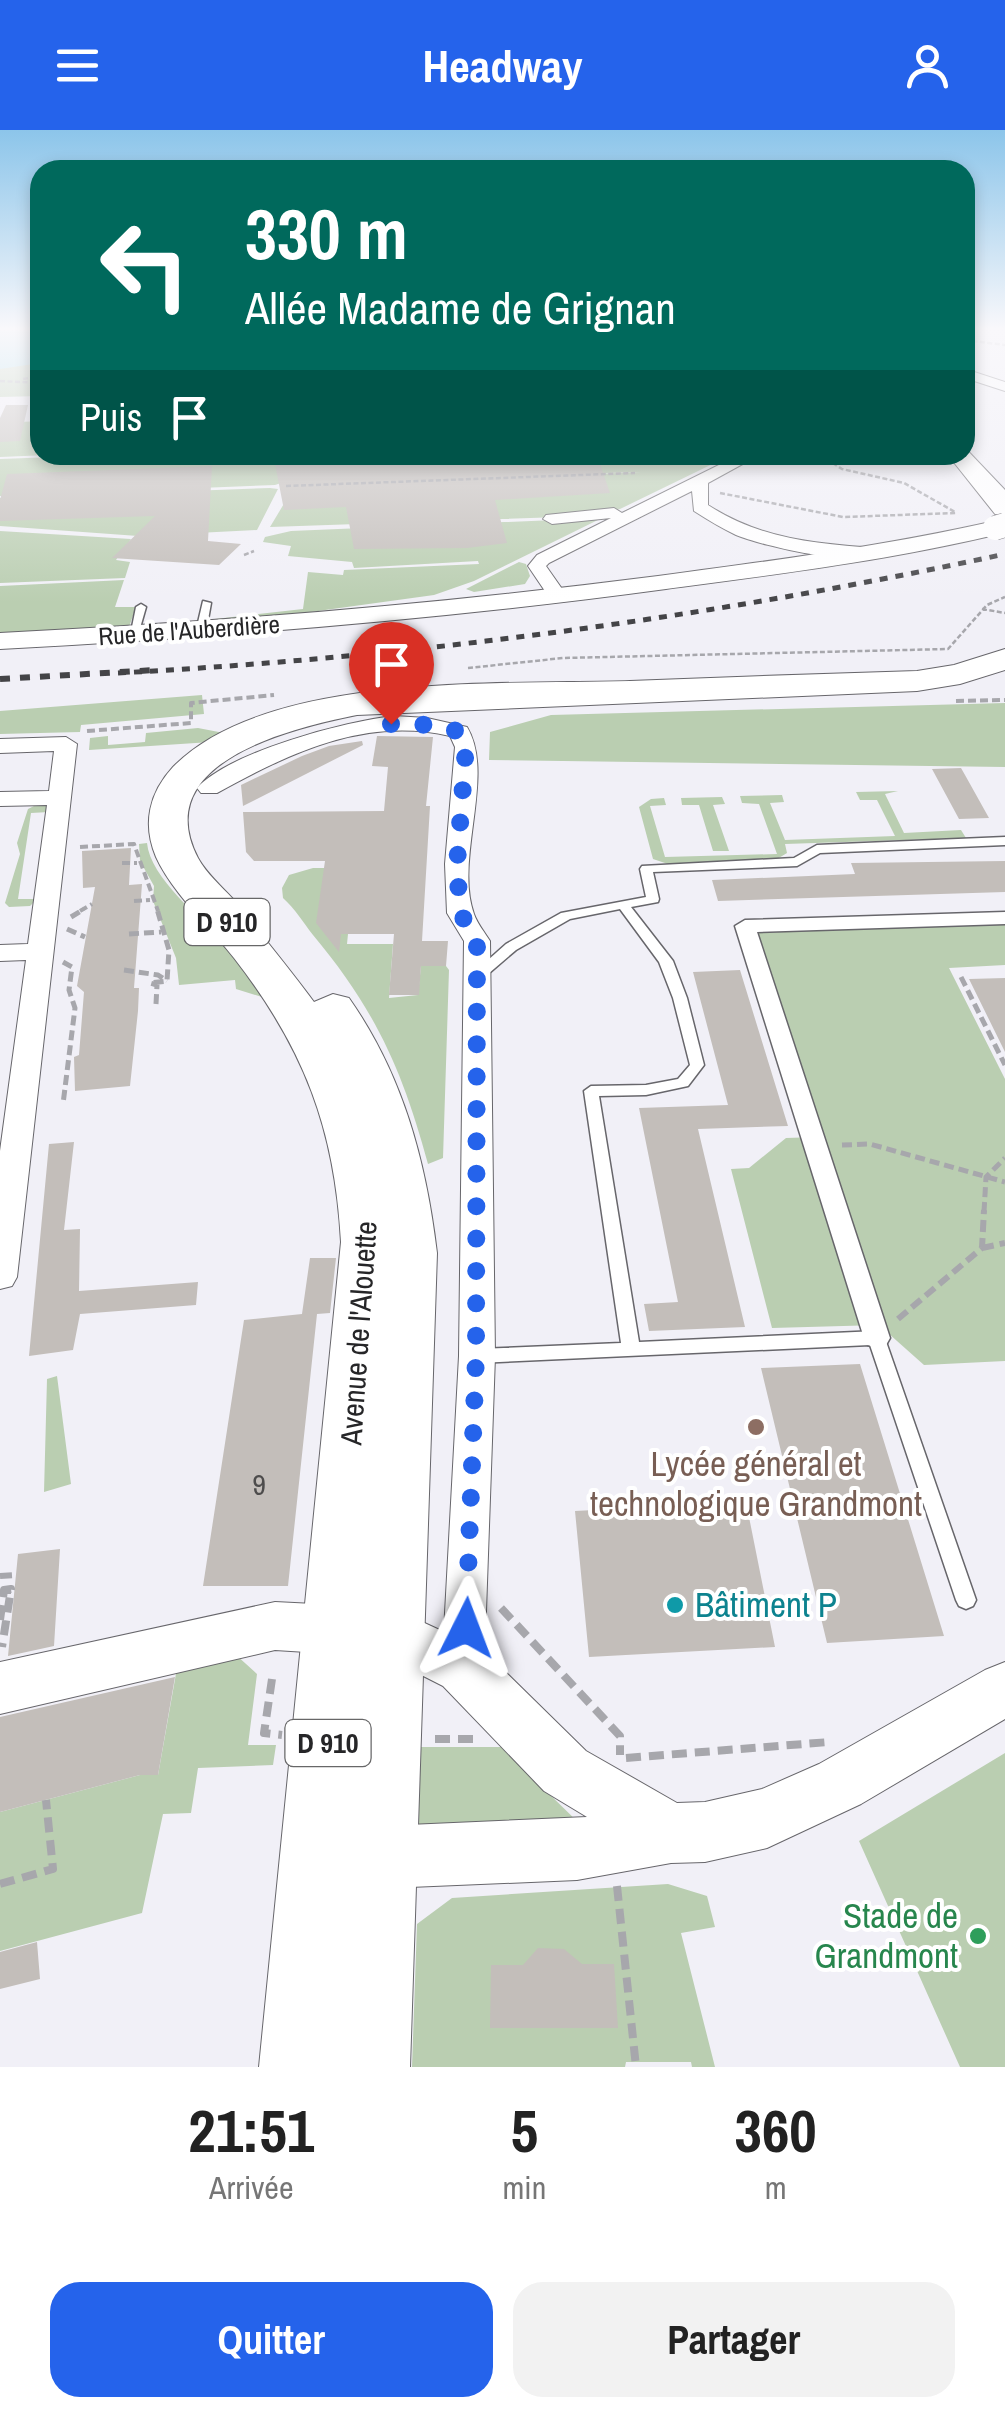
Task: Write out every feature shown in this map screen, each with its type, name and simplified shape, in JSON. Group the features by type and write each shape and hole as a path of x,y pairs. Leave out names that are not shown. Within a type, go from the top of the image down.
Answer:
{"main road":[{"path":"967,465 1002,520"},
{"name":"Avenue de l'Alouette","path":"365,1630 369,1242 357,1146 347,1111 310,1032 173,850 169,807 180,783 209,755 266,724 310,712 388,700 916,681 960,674 1005,659"},
{"name":"Avenue de l'Alouette","path":"365,1630 409,1253 397,1157 368,1068 335,1011 206,850 199,833 198,808 228,766 259,746 339,720 422,711 698,702 742,689"},
{"name":"D 910","path":"302,2067 349,1858 365,1630"},
{"name":"D 910","path":"349,1858 368,2067"}],"street":[{"path":"554,591 539,562 637,512 699,486 734,465"},
{"path":"699,486 700,507 727,528 802,548 884,554"},
{"path":"552,520 637,512"},
{"name":"Rue de l'Auberdière","path":"0,641 201,631 705,576 884,554 1002,520"},
{"path":"209,788 287,747 356,728 422,724 460,732 466,746 458,880 460,913 477,940 476,1356 463,1668"},
{"path":"0,772 5,746 66,744 51,956 0,1277"},
{"path":"0,799 60,798"},
{"path":"877,1338 744,926 1005,918"},
{"path":"0,953 51,956"},
{"path":"5,1663 275,1626 365,1630 463,1668 671,1832"},
{"path":"349,1858 596,1860 671,1832 705,1832 767,1818 840,1784 1005,1688"},
{"path":"586,1764 596,1860"}],"lane":[{"path":"201,631 206,603"},
{"path":"133,635 141,607"},
{"path":"476,978 511,948 566,916 653,899 646,869 797,862 817,849 1005,841"},
{"path":"623,905 666,961 697,1065 683,1082 646,1090 592,1091 631,1350"},
{"path":"476,1356 877,1338 966,1600"}],"path":[{"path":"699,486 843,517 959,513 904,483 836,465"},
{"path":"286,486 635,473"},
{"path":"244,554 254,551"},
{"path":"982,609 1005,613"},
{"path":"74,848 134,844 170,950 172,970 167,982"},
{"path":"122,864 137,862"},
{"path":"134,901 150,900"},
{"path":"85,937 64,925 92,904"},
{"path":"129,934 162,932"},
{"path":"51,956 72,967 75,973 69,990 74,1013 63,1104"},
{"path":"124,970 158,975 167,982"},
{"path":"961,976 1005,1065"},
{"path":"156,1004 156,985 150,983 167,982"},
{"path":"74,1013 83,1011"},
{"path":"814,1146 870,1144 1005,1182"},
{"path":"982,1248 986,1178 1005,1158"},
{"path":"877,1338 982,1248 1005,1243"},
{"path":"0,1576 16,1574"},
{"path":"0,1620 4,1590 11,1589 2,1643 5,1663"},
{"path":"494,1620 495,1602"},
{"path":"264,1733 272,1680"},
{"path":"586,1764 834,1742"},
{"path":"0,1884 53,1869 46,1800"},
{"path":"596,1860 636,2067"}],"green space":[{"path":"30,422 30,456 0,457 0,423"},
{"path":"30,458 30,465 290,465 281,483 275,485 0,496 0,459"},
{"path":"302,465 710,465 620,509 590,516 270,527 294,487 641,472 293,482"},
{"path":"278,489 257,530 138,536 0,526 0,498"},
{"path":"602,518 474,581 434,595 260,619 215,619 303,609 308,572 343,575 344,570 479,564 478,561 354,568 352,562 288,556 291,546 263,542 265,537 291,531"},
{"path":"0,531 131,539 116,560 130,562 125,578 0,583"},
{"path":"519,562 526,564 530,576 525,584 474,592 466,589"},
{"path":"124,580 115,607 136,607 129,627 0,635 0,586"},
{"path":"202,695 204,714 81,725 80,732 0,734 0,711"},
{"path":"1005,703 1005,767 489,760 490,732 551,715"},
{"path":"198,728 224,733 211,742 89,750 90,738 108,736 108,745 145,742 146,733"},
{"path":"898,791 885,794 904,833 961,830 966,838 785,844 787,853 777,859 668,864 653,859 639,807 651,799 664,798 666,805 650,806 665,857 777,854 759,804 742,803 740,796 782,795 784,802 770,803 785,840 895,836 877,800 860,800 856,792"},
{"path":"722,797 725,804 713,805 729,851 713,851 699,805 682,805 681,798"},
{"path":"48,805 49,812 31,813 18,899 37,899 30,906 9,907 5,903 20,854 17,843 28,809"},
{"path":"147,843 157,870 229,950 262,997 236,989 235,980 179,985 176,958 153,901 154,886 140,861 139,844"},
{"path":"313,868 346,868 354,874 347,944 393,944 389,998 418,995 421,966 446,966 449,970 443,1158 428,1164 397,1070 370,1015 335,962 283,898 282,888 289,875"},
{"path":"1005,923 1005,965 949,968 1005,1079 1005,1361 924,1365 879,1325 772,1328 731,1169 749,1168 786,1138 817,1137 754,933"},
{"path":"57,1376 71,1484 44,1492 47,1379"},
{"path":"235,1654 257,1674 248,1745 276,1745 273,1765 198,1768 191,1813 163,1814 142,1913 0,1951 0,1812 140,1775 158,1775 177,1668"},
{"path":"419,1747 501,1747 582,1826 416,1847"},
{"path":"1005,1753 1005,2067 960,2067 859,1841"},
{"path":"668,1884 707,1896 715,1927 681,1933 715,2067 692,2067 691,2062 626,2062 625,2067 412,2067 417,1924 452,1898"}],"building":[{"path":"0,421 24,421 20,441 0,442"},
{"path":"275,465 600,465 610,493 495,500 507,543 467,548 354,549 346,507 284,510"},
{"path":"212,466 208,541 241,544 219,565 112,558 155,516 0,521 0,500 7,474"},
{"path":"377,736 433,737 426,806 430,806 422,941 448,941 446,966 421,966 419,995 389,995 394,934 341,934 339,952 316,923 325,861 254,861 246,852 243,812 384,811 388,767 372,766"},
{"path":"362,741 363,745 243,806 241,785 329,746"},
{"path":"961,768 989,818 959,819 932,769"},
{"path":"131,848 129,885 142,884 134,988 139,988 138,1011 130,1086 75,1091 74,1057 79,1055 84,992 77,986 95,887 83,888 82,851"},
{"path":"1005,861 1005,892 718,901 712,880 855,874 851,863"},
{"path":"740,970 788,1126 698,1129 745,1327 649,1331 644,1304 678,1302 639,1108 728,1105 693,972"},
{"path":"1005,978 1005,1052 969,979"},
{"path":"74,1142 64,1230 80,1229 79,1291 198,1282 196,1305 80,1314 73,1350 29,1356 49,1144"},
{"path":"310,1258 336,1258 330,1313 317,1314 288,1586 203,1586 244,1320 302,1314"},
{"path":"860,1364 944,1636 827,1643 761,1368"},
{"name":"Bâtiment P","path":"746,1502 775,1647 589,1657 575,1511"},
{"path":"60,1549 54,1646 8,1656 18,1554"},
{"path":"175,1677 158,1775 140,1775 0,1812 0,1717"},
{"path":"37,1942 40,1979 0,1989 0,1952"},
{"path":"538,1948 564,1949 582,1964 614,1964 618,2028 490,2028 491,1965 523,1965"}],"railway":[{"path":"118,673 342,657 564,631 785,597 1005,554"},
{"path":"0,679 156,670"}],"place":[{"name":"Lycée général et technologique Grandmont","path":"756,1427"},
{"name":"Bâtiment P","path":"675,1605"},
{"name":"Stade de Grandmont","path":"978,1936"}],"route":[{"path":"391,724 438,725 460,732 466,746 457,864 460,913 477,940 476,1356 466,1628"}]}
